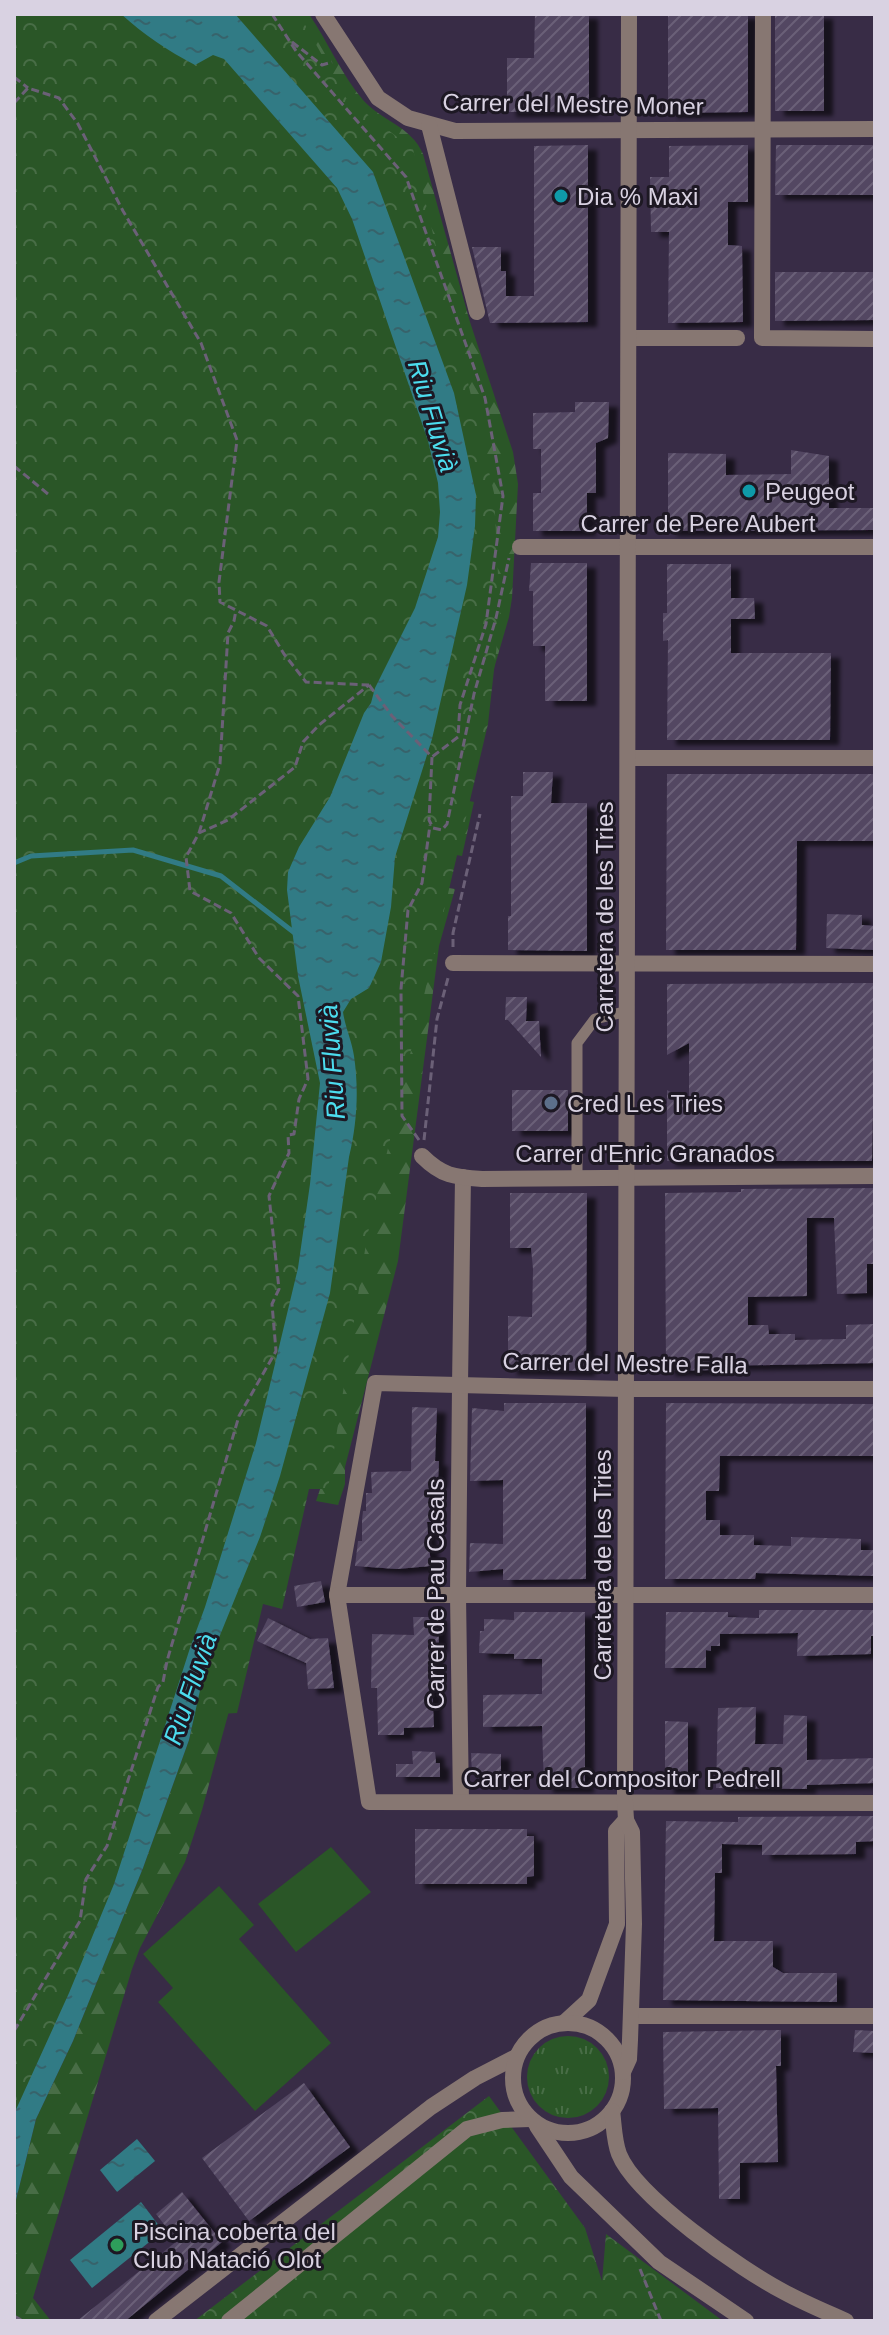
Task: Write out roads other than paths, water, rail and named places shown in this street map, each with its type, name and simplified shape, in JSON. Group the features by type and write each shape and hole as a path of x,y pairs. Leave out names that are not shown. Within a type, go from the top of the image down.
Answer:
{"street":[{"name":"Carrer del Mestre Moner","path":"323,14 378,98 408,118 455,131 875,129"},
{"name":"Carretera de les Tries","path":"623,2072 629,2059 634,1924 632,1832 626,1820 625,1802 629,14"},
{"path":"763,14 762,338 875,339"},
{"path":"429,125 477,312"},
{"path":"630,338 737,338"},
{"name":"Carrer de Pere Aubert","path":"520,547 875,547"},
{"path":"628,758 875,758"},
{"path":"453,963 875,964"},
{"name":"Carrer d'Enric Granados","path":"422,1151 435,1169 463,1177 875,1176"},
{"name":"Carrer de Pau Casals","path":"461,1802 458,1595 463,1177"},
{"name":"Carrer del Mestre Falla","path":"337,1595 375,1383 626,1389 875,1389"},
{"path":"337,1595 875,1595"},
{"name":"Carrer del Compositor Pedrell","path":"337,1595 369,1802 875,1803"},
{"name":"Carretera de les Tries","path":"565,2022 589,2000 617,1924 616,1831 626,1820"},
{"path":"631,2016 875,2016"},
{"path":"229,2321 467,2129 502,2120 533,2122 549,2131 563,2134 590,2129 602,2122 621,2093 623,2072 620,2060 608,2040 588,2026 565,2022 552,2024 531,2036 522,2046 513,2070 515,2096 533,2122 571,2177 659,2262 746,2321"},
{"path":"156,2321 431,2107 475,2078 516,2057"},
{"path":"612,2111 619,2154 650,2195 710,2245 771,2284 846,2321"}],"lane":[{"path":"577,1177 577,1043 595,1019 628,1011"}],"water":[{"name":"Riu Fluvià","path":"121,14 235,14 373,172 454,393 476,495 475,526 467,585 432,739 395,857 391,907 381,962 369,988 351,999 343,1012 356,1069 354,1132 330,1293 280,1476 260,1537 203,1677 189,1740 143,1868 73,2041 36,2119 14,2208 14,2114 114,1884 256,1443 298,1268 320,1083 298,976 287,890 288,872 299,847 330,797 375,688 415,608 438,537 440,512 438,483 428,441 352,219 337,188 224,59 213,55 195,65 156,42"},
{"path":"137,2139 155,2161 117,2192 100,2170"},
{"name":"Piscina coberta del Club Natació Olot","path":"141,2202 163,2231 92,2288 70,2260"}],"waterway":[{"path":"14,863 31,856 133,850 221,876 296,934"}],"place":[{"name":"Dia % Maxi","path":"561,196"},
{"name":"Peugeot","path":"749,491"},
{"name":"Cred Les Tries","path":"551,1103"},
{"name":"Piscina coberta del Club Natació Olot","path":"117,2245"}]}
